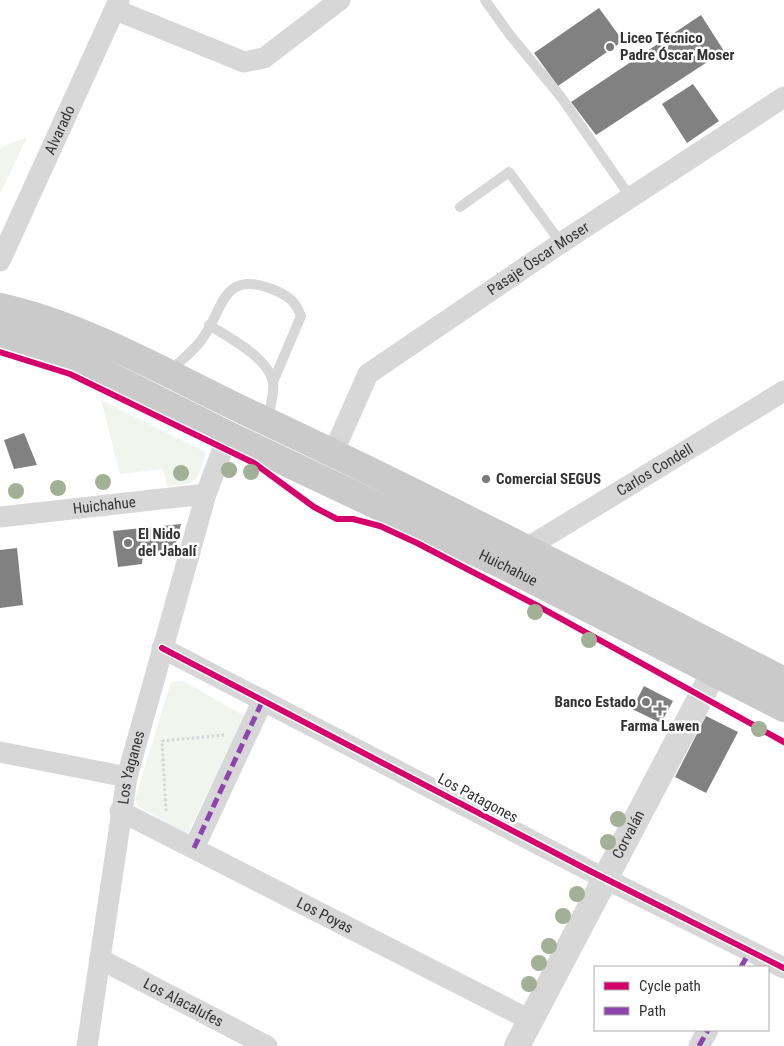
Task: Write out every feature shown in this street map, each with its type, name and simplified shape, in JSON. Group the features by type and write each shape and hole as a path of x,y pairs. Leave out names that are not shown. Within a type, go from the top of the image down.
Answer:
{"main road":[{"name":"Huichahue","path":"0,307 76,331 333,453 525,549 720,662 784,708"},
{"name":"Huichahue","path":"0,334 46,347 90,366 228,435 505,566 720,662 784,680"}],"street":[{"path":"117,5 244,62 264,58 340,0"},
{"name":"Alvarado","path":"0,261 117,5"},
{"name":"Pasaje Óscar Moser","path":"333,453 368,374 561,243 784,97"},
{"name":"Carlos Condell","path":"525,549 784,391"},
{"path":"206,494 228,435 241,409"},
{"name":"Huichahue","path":"0,517 206,494"},
{"name":"Los Yaganes","path":"87,1046 126,777 206,494"},
{"name":"Los Patagones","path":"162,648 605,878 746,959 784,968"},
{"name":"Corvalán","path":"517,1046 720,662"},
{"path":"194,848 263,700"},
{"path":"0,752 126,777"},
{"name":"Los Poyas","path":"120,811 530,1020"},
{"name":"Los Alacalufes","path":"100,959 267,1046"},
{"path":"699,1046 707,1031"}],"lane":[{"path":"485,0 510,35 561,96 631,198"},
{"path":"460,207 509,172 561,243"},
{"path":"167,374 200,342 227,292 242,284 256,283 286,294 296,303 301,316 273,382 267,422"},
{"path":"209,325 251,351 267,370 273,382"}],"path":[{"path":"167,834 162,741 235,734 246,735"}],"shaded area":[{"path":"27,137 0,194 0,148"},
{"path":"101,400 206,452 195,480 185,484 167,486 163,469 120,474"},
{"path":"183,681 245,716 187,835 138,806 135,799 171,682"}],"building":[{"path":"599,8 623,41 558,86 534,53"},
{"path":"701,15 724,51 596,135 571,102"},
{"path":"693,84 719,121 687,143 662,104"},
{"path":"24,433 37,465 14,469 4,440"},
{"path":"181,524 173,555 143,554 142,564 118,567 113,531"},
{"path":"17,548 23,605 0,608 0,550"},
{"path":"644,686 673,701 661,723 632,709"},
{"path":"706,716 738,732 706,793 675,777"}],"marked path":[{"path":"194,848 263,700"},
{"path":"742,966 750,951"},
{"path":"699,1046 707,1031"}],"cycle path":[{"path":"0,352 70,374 254,463 314,507 337,519 353,519 380,526 417,543 540,607 784,742"},
{"path":"162,648 588,870 784,968"}],"place":[{"name":"Liceo Técnico Padre Óscar Moser","path":"610,47"},
{"name":"Comercial SEGUS","path":"486,479"},
{"name":"El Nido del Jabalí","path":"128,543"},
{"name":"Banco Estado","path":"646,702"},
{"name":"Farma Lawen","path":"660,709"}]}
